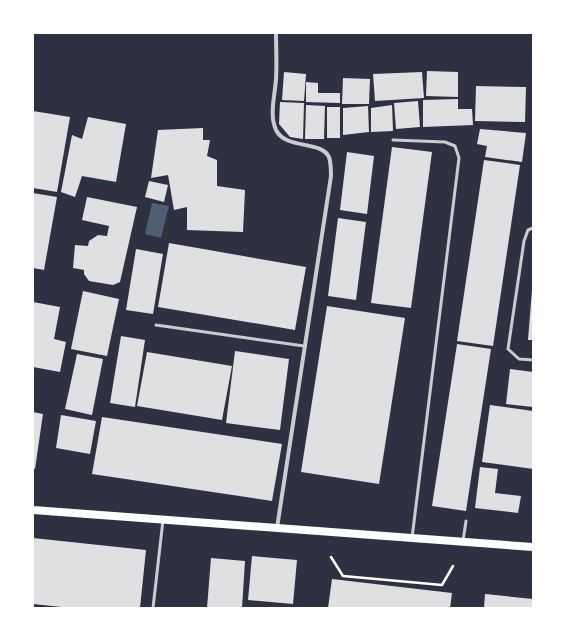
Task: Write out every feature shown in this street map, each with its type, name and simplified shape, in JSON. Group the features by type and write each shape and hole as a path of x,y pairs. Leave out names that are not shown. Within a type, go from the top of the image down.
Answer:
{"main road":[{"path":"33,510 163,518 533,547"}],"street":[{"path":"276,33 276,78 273,113 275,127 283,138 322,150 328,156 331,176 277,528"}],"lane":[{"path":"393,140 445,142 455,146 459,158 412,538"},
{"path":"533,228 528,230 524,241 508,349 518,359 533,360"},
{"path":"156,325 304,346"},
{"path":"153,608 163,518"},
{"path":"463,542 466,521"}],"path":[{"path":"331,557 343,576 442,585 453,566"}],"water":[{"path":"152,203 169,206 161,238 145,234"}],"building":[{"path":"427,71 458,72 458,97 426,96"},
{"path":"284,72 306,74 304,101 282,100"},
{"path":"422,72 424,98 375,101 373,74"},
{"path":"343,78 370,79 369,104 342,104"},
{"path":"306,82 318,83 318,93 340,93 340,103 306,102"},
{"path":"476,86 526,87 525,122 475,121"},
{"path":"458,99 458,109 472,109 473,125 423,127 423,100"},
{"path":"418,101 420,127 396,129 394,103"},
{"path":"280,102 304,103 303,139 290,137 279,124"},
{"path":"306,105 325,106 324,139 305,139"},
{"path":"392,105 393,131 371,132 371,108"},
{"path":"368,106 369,132 343,135 343,108"},
{"path":"327,107 340,107 340,138 327,138"},
{"path":"33,111 70,117 57,192 33,188"},
{"path":"88,117 126,124 116,182 82,176 75,197 61,192 72,135 82,139"},
{"path":"203,128 203,140 210,140 207,156 217,160 217,186 245,190 243,232 187,230 187,207 174,210 168,175 151,178 158,130"},
{"path":"480,129 526,133 522,162 485,157 487,146 477,144"},
{"path":"392,147 432,152 411,308 371,303"},
{"path":"347,152 374,156 367,214 340,210"},
{"path":"484,160 520,165 493,346 457,341"},
{"path":"149,181 168,185 164,202 145,197"},
{"path":"33,193 57,197 44,270 33,268"},
{"path":"87,197 137,207 120,282 113,285 89,281 84,274 84,270 73,268 75,245 88,246 89,241 98,235 107,236 109,226 82,220"},
{"path":"338,218 366,222 356,300 328,296"},
{"path":"169,243 306,267 295,330 158,307"},
{"path":"136,249 163,254 153,314 126,310"},
{"path":"532,290 533,340 528,340"},
{"path":"83,291 119,299 107,356 71,349"},
{"path":"33,302 60,307 54,339 66,342 60,372 33,367"},
{"path":"327,306 405,318 379,484 301,472"},
{"path":"121,336 145,340 135,407 110,403"},
{"path":"457,344 491,349 466,511 432,506"},
{"path":"235,351 289,359 280,430 226,423"},
{"path":"147,352 232,366 222,420 137,406"},
{"path":"77,354 103,359 92,415 65,409"},
{"path":"510,369 533,372 533,407 506,404"},
{"path":"490,405 533,411 533,469 482,462"},
{"path":"33,412 43,414 35,469 33,468"},
{"path":"61,415 96,421 90,454 56,448"},
{"path":"102,417 282,444 272,501 92,474"},
{"path":"480,467 498,469 495,493 521,496 518,513 475,508"},
{"path":"33,538 146,550 140,608 71,608 33,604"},
{"path":"252,556 297,560 293,604 248,600"},
{"path":"211,558 245,561 242,608 207,608"},
{"path":"332,579 452,593 450,608 328,608"},
{"path":"485,594 533,599 533,608 484,608"}]}
